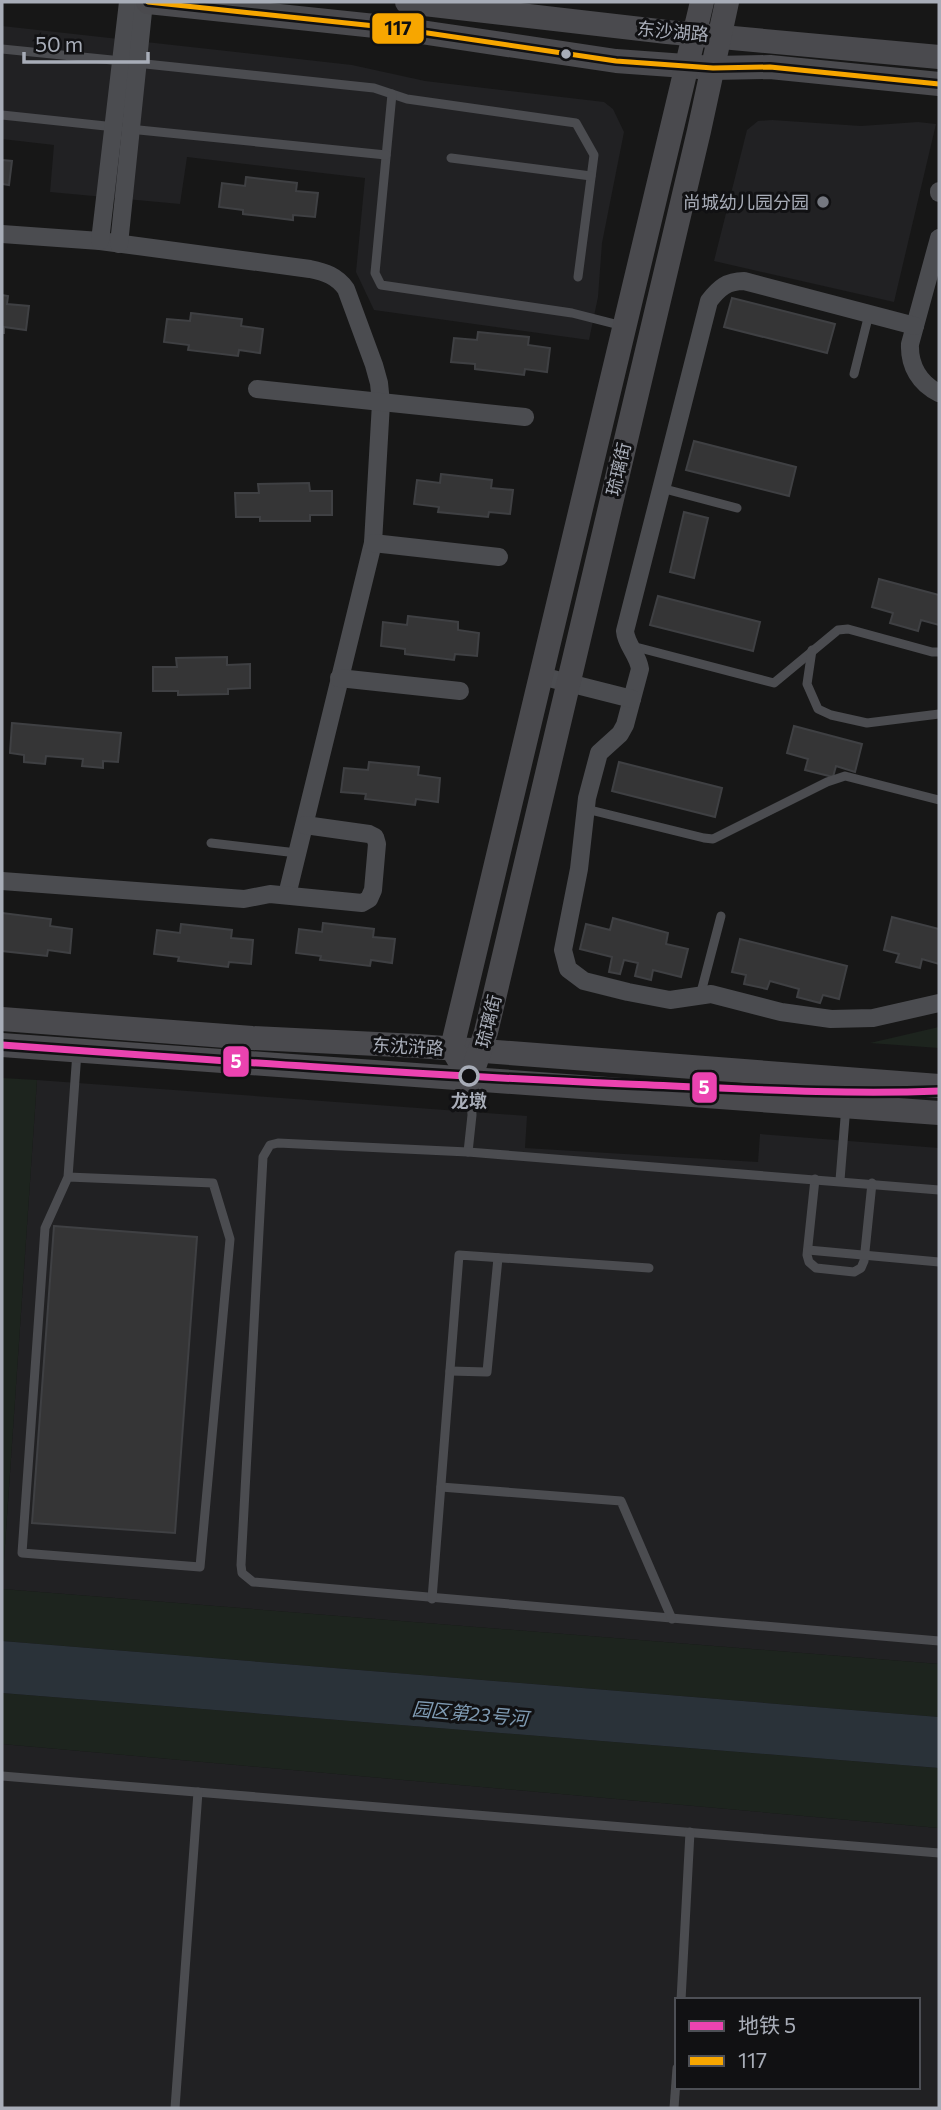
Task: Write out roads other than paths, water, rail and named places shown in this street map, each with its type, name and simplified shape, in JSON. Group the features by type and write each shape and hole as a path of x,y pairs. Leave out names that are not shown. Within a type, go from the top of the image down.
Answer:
{"main road":[{"name":"东沙湖路","path":"146,2 394,28 616,61 713,68 770,67 939,85"},
{"name":"东沙湖路","path":"407,2 655,31 939,57"},
{"name":"琉璃街","path":"470,1079 482,1050 713,68 702,2"},
{"name":"琉璃街","path":"470,1079 452,1048 686,66 727,2"},
{"name":"东沈浒路","path":"2,1019 252,1038 482,1050 939,1087"},
{"name":"东沈浒路","path":"2,1045 939,1112"}],"street":[{"path":"119,244 122,128 129,62 128,2"},
{"path":"129,62 146,2"},
{"path":"100,241 122,128"},
{"path":"2,234 100,241 310,269 325,272 339,280 346,289 379,383 381,403 373,543 287,895"},
{"path":"939,238 910,354 913,367 926,387 939,393"},
{"path":"915,326 744,281 729,282 709,301 625,631 640,669 625,725 620,734 599,753 586,809 579,869 563,950 568,969 584,981 670,1000 711,994 781,1012 831,1019 873,1018 939,1003"},
{"path":"257,389 524,417"},
{"path":"373,543 499,557"},
{"path":"541,676 632,699"},
{"path":"339,678 460,691"},
{"path":"2,881 244,899 270,894 362,903 369,899 373,890 377,845 374,837 369,834 304,825"}],"lane":[{"path":"2,49 374,88 407,99 576,123 594,155 578,277"},
{"path":"392,94 375,273 382,285 572,313 625,326"},
{"path":"2,116 386,155"},
{"path":"451,158 592,176"},
{"path":"854,374 869,314"},
{"path":"661,488 737,508"},
{"path":"629,645 774,683 838,631 848,629 939,652"},
{"path":"812,650 807,684 818,709 831,715 867,723 939,714"},
{"path":"586,809 713,839 845,776 939,800"},
{"path":"211,843 297,853"},
{"path":"700,996 721,916"},
{"path":"68,1177 213,1183 230,1239 200,1567 22,1553 45,1228 68,1177 77,1051"},
{"path":"468,1152 472,1115 470,1079"},
{"path":"840,1180 848,1081"},
{"path":"939,1189 468,1152 278,1143 270,1145 264,1157 240,1565 242,1573 253,1582 939,1641"},
{"path":"815,1179 809,1262 816,1268 854,1272 861,1268 865,1255 872,1183"},
{"path":"808,1250 939,1262"},
{"path":"432,1599 459,1255 649,1268"},
{"path":"450,1371 487,1372 498,1258"},
{"path":"441,1487 621,1502 671,1619"},
{"path":"2,1776 939,1853"},
{"path":"175,2108 198,1792"},
{"path":"681,1998 691,1832"},
{"path":"674,2108 675,2089"}],"water":[{"name":"园区第23号河","path":"2,1641 939,1717 939,1768 2,1693"}],"metro line":[{"name":"5","path":"2,1045 548,1080 822,1092 939,1091"}],"place":[{"name":"尚城幼儿园分园","path":"823,202"},
{"name":"龙墩","path":"469,1076"}]}
